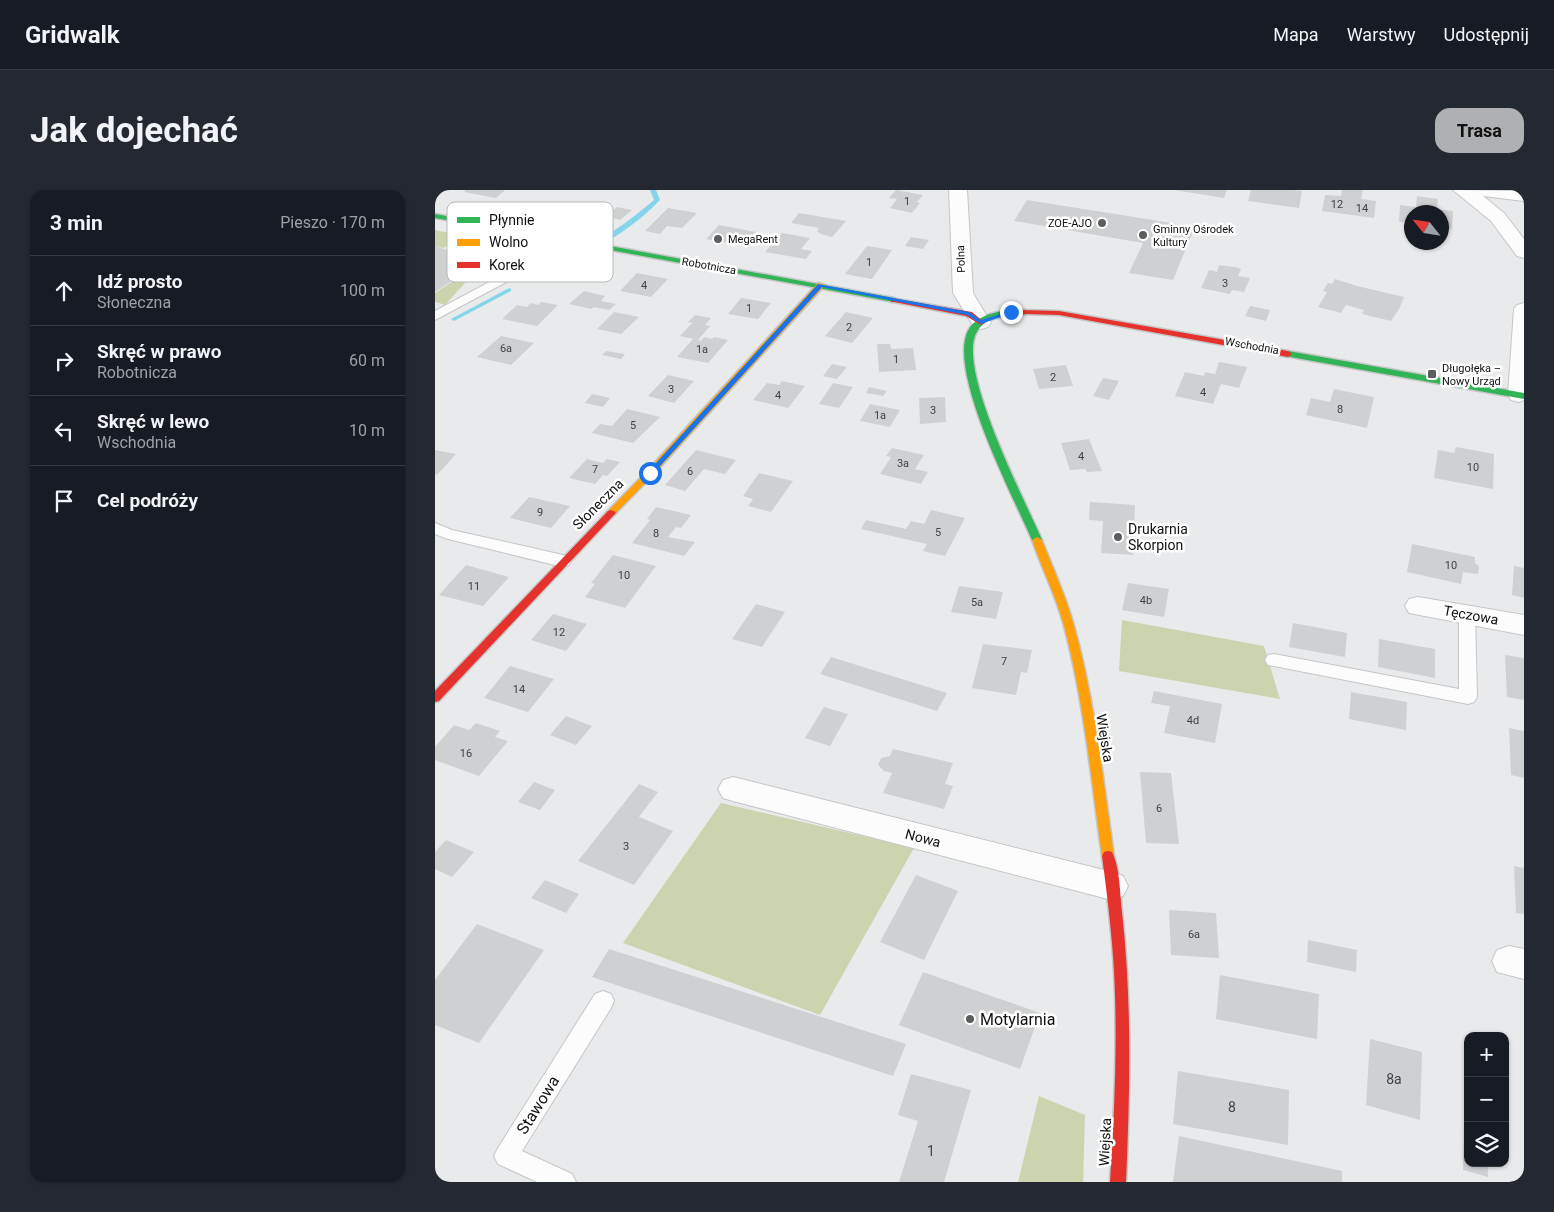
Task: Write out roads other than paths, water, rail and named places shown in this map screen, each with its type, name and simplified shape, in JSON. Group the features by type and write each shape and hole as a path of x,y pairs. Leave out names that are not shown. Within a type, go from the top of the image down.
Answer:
{"street":[{"name":"Polna","path":"958,190 963,294 981,323"},
{"path":"1462,190 1482,202 1503,222 1524,252"},
{"path":"1479,190 1524,196"},
{"name":"Robotnicza","path":"613,250 821,285 969,314 981,323"},
{"name":"Słoneczna","path":"435,698 563,561 650,473 821,285"},
{"path":"1522,395 1524,309"},
{"name":"Wschodnia","path":"981,323 1011,312 1059,313 1522,395"},
{"name":"Wiejska","path":"981,323 968,336 966,351 969,367 980,409 1032,530 1069,625 1094,759 1112,886 1122,996 1122,1101 1118,1182"},
{"name":"Tęczowa","path":"1418,606 1524,625"},
{"name":"Nowa","path":"733,789 1112,886"}],"lane":[{"path":"435,316 501,282"},
{"path":"435,528 449,534 563,561"},
{"path":"1274,660 1468,697 1467,615"},
{"name":"Stawowa","path":"564,1182 506,1156 603,1000"}],"waterway":[{"path":"613,235 657,200 653,190"},
{"path":"454,319 509,290"}],"place":[{"name":"ZOE-AJO","path":"1102,223"},
{"name":"Gminny Ośrodek Kultury","path":"1143,235"},
{"name":"MegaRent","path":"718,239"},
{"name":"Długołęka – Nowy Urząd","path":"1432,374"},
{"name":"Drukarnia Skorpion","path":"1118,537"},
{"name":"Motylarnia","path":"970,1019"}]}
